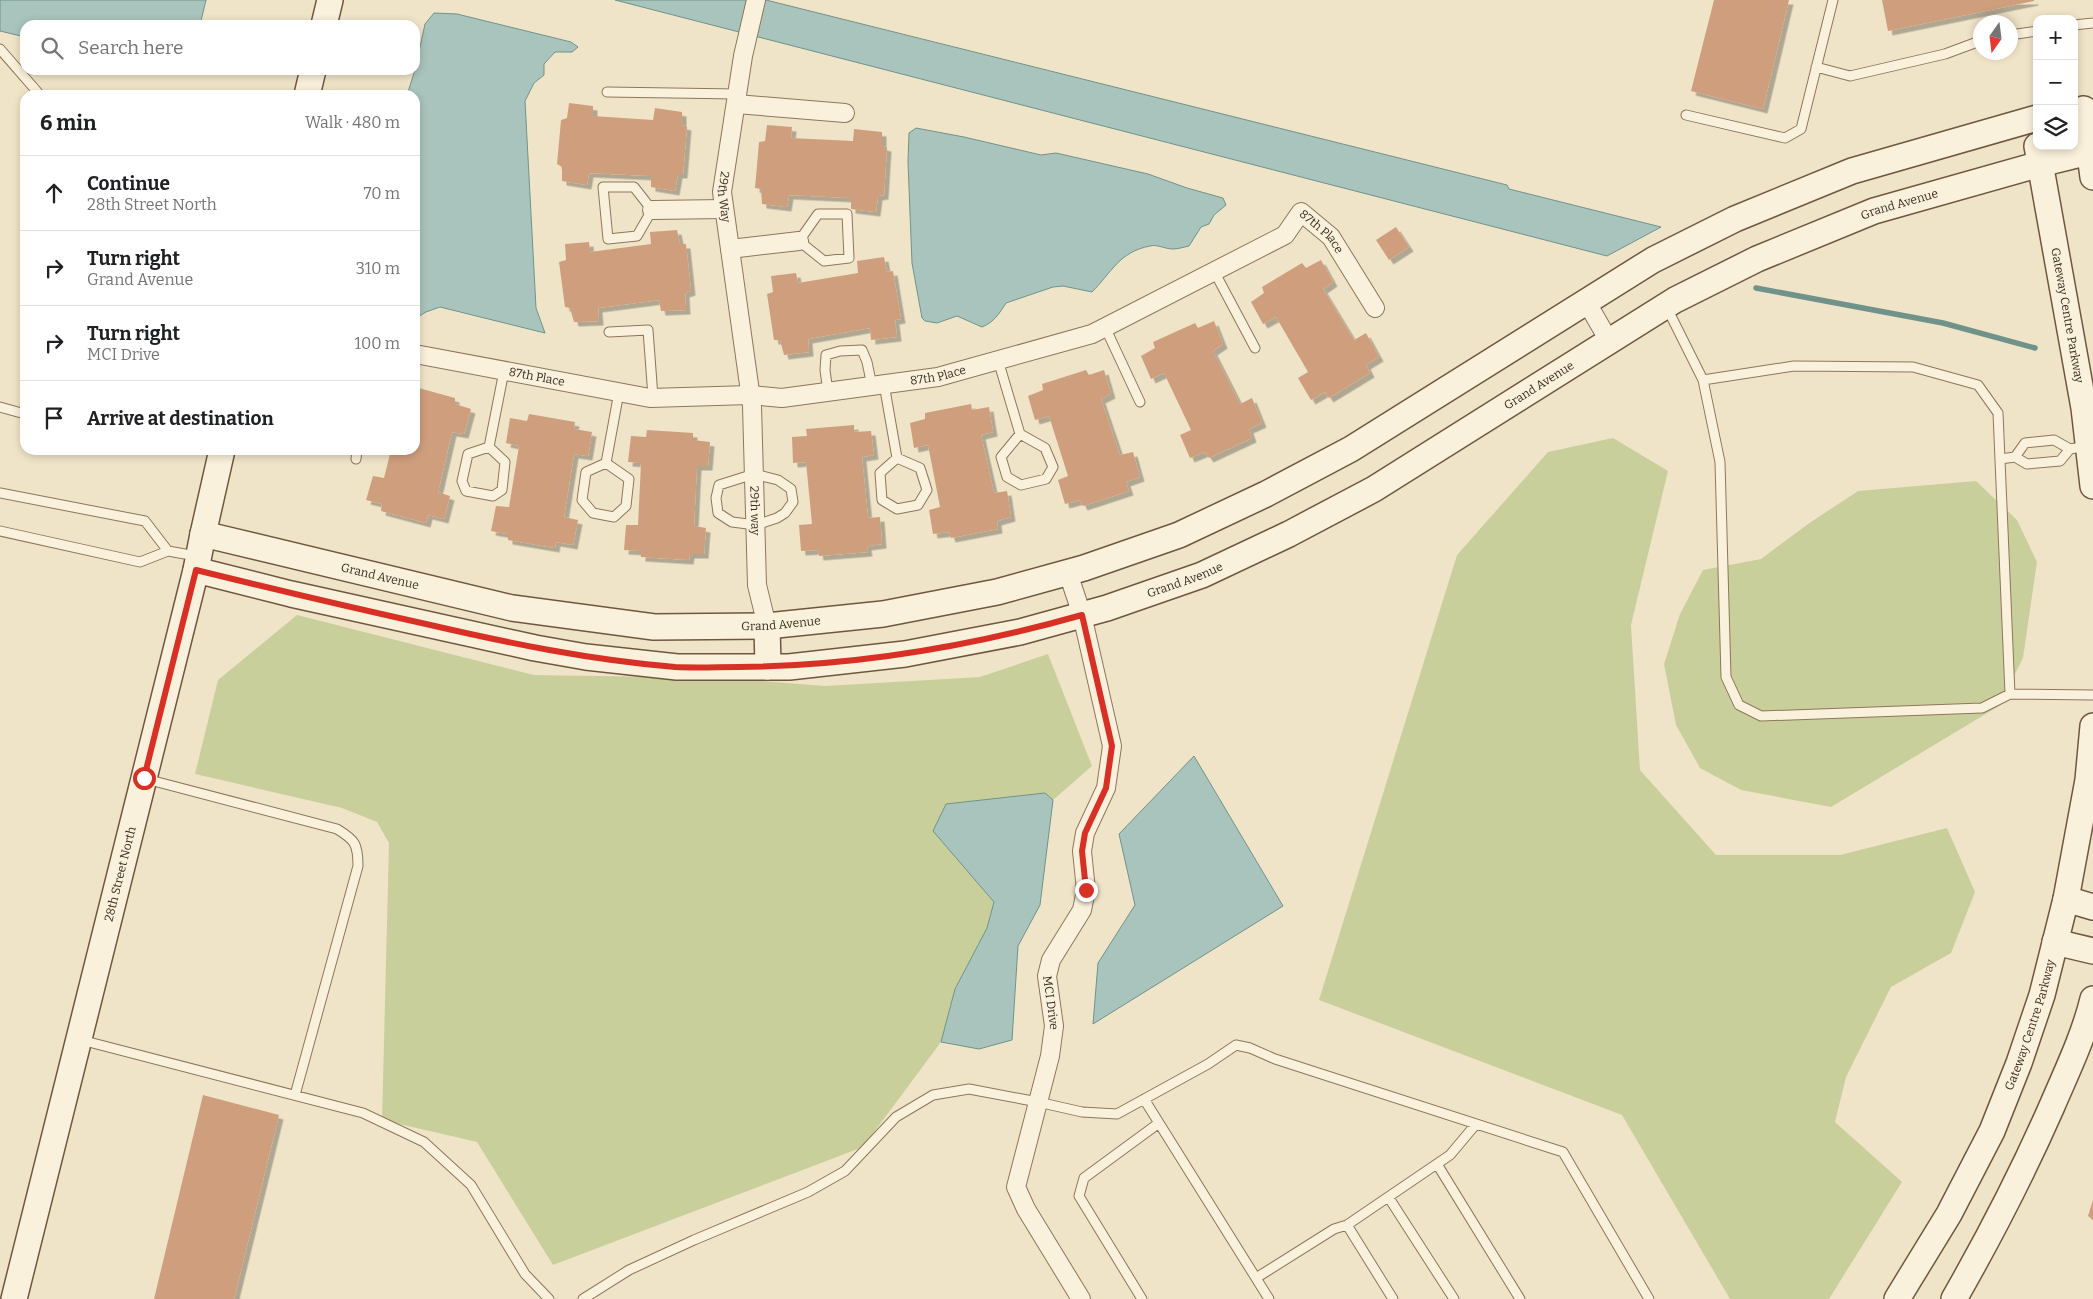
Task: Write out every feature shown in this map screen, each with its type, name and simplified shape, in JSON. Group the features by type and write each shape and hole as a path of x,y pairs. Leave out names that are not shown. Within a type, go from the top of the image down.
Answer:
{"street":[{"path":"325,20 330,0"},
{"name":"29th Way","path":"750,396 722,192 743,56 756,0"},
{"path":"307,90 312,75"},
{"path":"736,99 845,113"},
{"path":"2084,109 2093,177"},
{"name":"Grand Avenue","path":"199,554 512,608 654,627 767,626 883,614 997,592 1068,572 1179,535 1266,494 1351,448 1653,260 1718,227 1843,174 2033,119"},
{"name":"Grand Avenue","path":"199,554 300,596 535,648 586,657 677,667 789,667 905,654 1020,632 1082,615 1202,575 1289,534 1374,489 1666,306 1757,259 1874,211 2038,152 2091,152"},
{"name":"Gateway Centre Parkway","path":"2038,152 2084,408 2079,448 2093,486"},
{"path":"652,210 724,209"},
{"name":"87th Place","path":"420,355 654,398 750,396 782,398 938,377 1092,334 1285,235 1301,212 1331,236 1375,308"},
{"path":"730,249 799,241"},
{"path":"1586,301 1609,341"},
{"name":"29th way","path":"750,396 757,585 767,626"},
{"name":"28th Street North","path":"14,1299 199,554 221,455"},
{"name":"MCI Drive","path":"1068,572 1082,615 1112,746 1106,788 1085,833 1082,851 1086,890 1082,910 1051,960 1047,976 1054,1026 1050,1056 1016,1187 1026,1209 1081,1299"},
{"path":"767,626 768,666"},
{"name":"Gateway Centre Parkway","path":"1897,1299 1949,1214 1992,1131 2019,1064 2042,995 2066,899 2088,780 2093,726"},
{"path":"2066,899 2093,907"},
{"path":"2055,942 2093,951"},
{"path":"1954,1299 1987,1241 2026,1163 2060,1089 2088,1017 2093,999"}],"lane":[{"path":"1686,115 1785,138 1801,129 1833,0"},
{"path":"2078,25 2093,23"},
{"path":"2018,35 2033,32"},
{"path":"1816,68 1850,76 1945,54 1973,44"},
{"path":"0,49 20,72"},
{"path":"23,75 36,90"},
{"path":"607,92 736,99"},
{"path":"634,187 652,210 637,236 608,238 604,188 634,187"},
{"path":"818,214 847,214 849,258 824,262 799,241 818,214"},
{"path":"1214,271 1254,348"},
{"path":"1666,306 1703,380 1720,462 1726,677 1739,705 1761,716 1982,708 2010,694 2093,696"},
{"path":"1105,327 1140,402"},
{"path":"609,332 648,330 654,398"},
{"path":"828,392 825,370 826,355 840,351 862,350 878,385 897,458"},
{"path":"998,360 1020,434 1045,448 1053,466 1046,479 1021,485 1007,477 1001,457 1020,434"},
{"path":"1703,380 1794,366 1912,368 1978,385 1998,412 2010,694"},
{"path":"489,446 504,371"},
{"path":"606,463 619,392"},
{"path":"0,407 20,413"},
{"path":"2015,457 2025,443 2054,440 2079,448"},
{"path":"489,446 506,462 502,490 493,496 466,491 462,481 468,454 489,446"},
{"path":"2000,459 2015,457 2028,464 2060,461 2079,448"},
{"path":"897,458 920,468 927,490 918,505 896,509 882,500 880,473 897,458"},
{"path":"606,463 629,479 626,506 614,517 593,513 582,500 586,472 606,463"},
{"path":"754,474 778,480 791,489 793,502 785,513 777,518 756,525 732,522 718,513 716,498 719,485 754,474"},
{"path":"0,493 145,521 168,551"},
{"path":"0,531 140,562 168,551 199,554"},
{"path":"144,778 337,829 352,838 358,852 358,866 295,1095"},
{"path":"79,1039 363,1113 424,1142 471,1185 525,1274 549,1299"},
{"path":"583,1299 629,1270 694,1240 808,1192 844,1171 896,1117 933,1095 969,1089 1082,1112 1118,1114 1208,1064 1236,1045 1250,1048 1276,1059 1563,1152 1649,1299"},
{"path":"1144,1099 1269,1299"},
{"path":"1142,1299 1079,1196 1084,1178 1159,1122"},
{"path":"1256,1278 1334,1229 1347,1226 1438,1164 1450,1155 1476,1124"},
{"path":"1438,1164 1520,1299"},
{"path":"1389,1198 1454,1299"},
{"path":"1347,1226 1393,1299"}],"green space":[{"path":"1613,438 1668,471 1631,625 1640,770 1716,855 1840,855 1947,828 1975,892 1951,953 1891,987 1846,1077 1835,1122 1902,1182 1829,1299 1730,1299 1622,1115 1319,1000 1457,555 1548,452"},
{"path":"1976,481 2017,520 2037,562 2023,658 1999,706 1831,807 1741,790 1700,768 1676,725 1664,664 1680,614 1703,570 1761,559 1808,524 1858,491"},
{"path":"297,615 534,675 724,678 825,686 980,677 1048,654 1092,766 1053,800 1045,793 934,831 994,902 987,928 955,989 941,1042 863,1147 553,1265 477,1142 382,1120 389,843 377,822 342,808 195,774 218,680"}],"water":[{"path":"0,0 206,0 201,20 20,20 20,36 0,31"},
{"path":"615,0 766,0 1507,185 1509,189 1661,227 1607,256"},
{"path":"434,13 457,14 571,42 578,47 572,52 555,52 544,64 544,75 534,83 525,101 536,308 545,333 440,307 420,316 420,90 409,90 413,75 420,75 420,47 425,24"},
{"path":"916,128 1041,155 1056,153 1148,174 1223,198 1226,205 1214,215 1209,224 1201,227 1189,246 1173,249 1153,246 1139,249 1123,258 1092,292 1063,286 1053,287 1006,303 993,320 982,327 957,316 937,323 925,321 922,318 912,263 908,162 909,133"},
{"path":"1194,756 1283,906 1093,1024 1098,963 1135,905 1119,834"},
{"path":"1045,793 1053,800 1040,905 1018,946 1012,1040 979,1049 941,1042 955,989 987,928 994,902 933,831 946,804"}],"building":[{"path":"1714,0 1789,0 1763,109 1691,91"},
{"path":"1882,0 2034,0 2034,1 1888,31"},
{"path":"569,103 593,106 593,116 653,120 655,108 682,112 682,125 687,126 683,174 678,174 675,191 651,187 651,176 589,173 587,185 562,181 562,167 557,164 561,120 567,118"},
{"path":"767,125 792,127 791,138 853,141 854,129 882,132 882,146 887,147 884,195 878,196 876,212 851,209 851,198 789,195 787,207 762,204 761,189 755,188 759,142 765,141"},
{"path":"1396,227 1409,247 1389,260 1376,240"},
{"path":"677,230 680,244 686,244 691,291 685,293 686,310 661,311 659,300 598,308 599,321 574,322 570,308 565,307 559,262 566,260 565,244 589,242 590,252 651,244 650,232"},
{"path":"884,257 887,272 893,271 901,319 895,320 897,337 871,340 870,328 808,339 809,352 784,355 780,340 774,340 767,294 773,292 771,276 796,273 798,283 858,273 857,261"},
{"path":"1321,260 1333,282 1323,289 1354,340 1366,333 1379,357 1366,365 1370,373 1329,398 1325,392 1311,400 1298,378 1308,372 1276,317 1263,324 1251,302 1264,293 1262,287 1302,263 1306,268"},
{"path":"1214,321 1223,344 1213,351 1240,404 1252,398 1262,423 1249,429 1252,438 1209,458 1205,452 1190,458 1180,435 1191,430 1164,373 1151,379 1141,356 1155,348 1153,342 1195,323 1198,328"},
{"path":"1086,370 1089,375 1104,370 1111,394 1101,399 1120,455 1133,452 1140,477 1126,482 1129,491 1083,506 1080,500 1065,504 1058,480 1068,476 1049,416 1035,420 1028,396 1043,390 1042,384"},
{"path":"420,388 455,398 455,404 471,409 464,434 452,432 438,492 450,496 444,519 428,515 426,523 381,511 382,504 366,500 373,476 384,478 390,455 420,455"},
{"path":"971,404 972,410 989,407 993,432 981,435 994,493 1007,491 1011,517 997,521 998,529 951,538 949,532 933,534 929,510 940,507 928,445 914,448 910,423 925,419 925,413"},
{"path":"529,414 575,422 574,429 592,432 588,456 574,454 564,517 578,520 573,545 556,542 555,548 508,540 508,534 491,531 496,506 509,507 519,446 506,443 510,418 527,421"},
{"path":"854,425 854,432 871,431 874,455 862,457 868,518 880,517 882,544 867,546 868,552 819,556 818,550 801,551 799,525 812,524 806,462 793,463 792,437 807,436 806,429"},
{"path":"647,430 693,433 693,440 710,442 708,466 697,466 694,526 706,528 704,554 690,554 689,560 641,557 641,551 624,550 626,525 638,525 641,463 628,462 631,436 646,437"},
{"path":"203,1095 279,1115 234,1299 154,1299"},
{"path":"2093,1200 2093,1220 2088,1216"}],"waterway":[{"path":"1756,288 1943,323 2035,348"}],"route":[{"path":"144,778 196,570 291,594 535,648 586,657 677,667 789,667 905,654 1020,632 1082,615 1112,746 1106,788 1085,833 1082,851 1086,890"}]}
